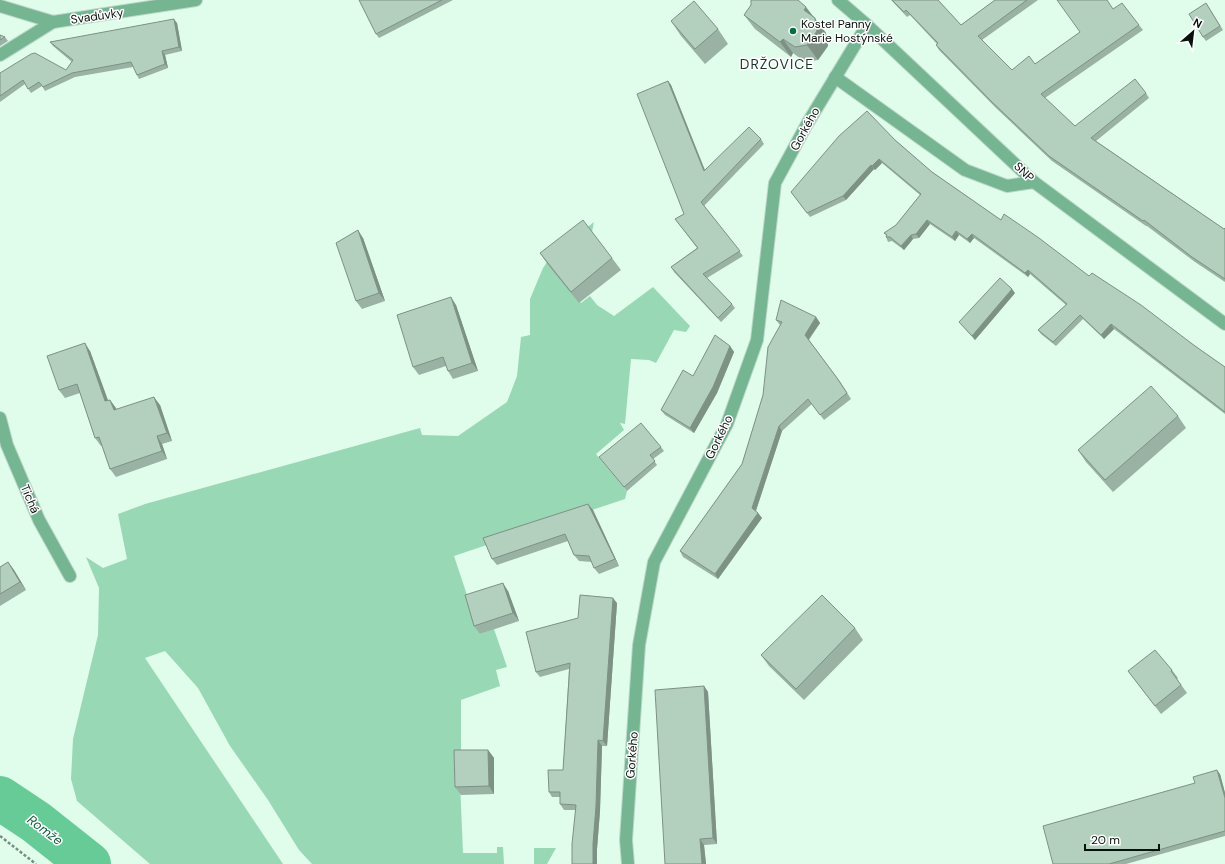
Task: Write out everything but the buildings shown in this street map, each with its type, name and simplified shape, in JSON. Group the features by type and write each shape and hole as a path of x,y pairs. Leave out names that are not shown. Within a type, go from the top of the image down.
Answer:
{"street":[{"name":"Svadůvky","path":"0,6 53,22 196,0"},
{"name":"SNP","path":"838,0 867,25 1034,182 1225,324"},
{"path":"0,55 53,22"},
{"name":"Gorkého","path":"628,864 626,840 639,645 654,562 727,424 757,340 775,183 806,124 867,25"},
{"path":"835,77 965,170 1007,186 1034,182"},
{"name":"Tichá","path":"0,418 7,445 39,520 70,576"}],"path":[{"path":"0,836 36,864"}],"green space":[{"path":"594,222 592,232 550,265 581,303 590,296 597,305 614,316 653,287 690,326 686,332 674,330 656,363 649,360 631,359 625,424 620,423 624,430 596,454 627,491 625,499 454,556 480,634 494,629 507,667 496,670 500,686 461,700 461,758 459,758 463,853 497,853 497,847 503,847 504,864 312,864 299,850 268,800 230,746 198,688 165,651 145,658 283,864 150,864 77,801 71,779 73,739 98,635 99,588 86,557 103,568 127,559 118,514 145,504 420,428 422,435 458,436 507,402 517,376 521,337 530,335 530,299 543,268 552,255"},
{"path":"534,848 556,848 547,864 534,864"}],"waterway":[{"name":"Romže","path":"0,798 36,822 89,864"}],"place":[{"name":"Kostel Panny Marie Hostýnské","path":"793,31"}],"district":[{"name":"DRŽOVICE","path":"777,64"}]}
